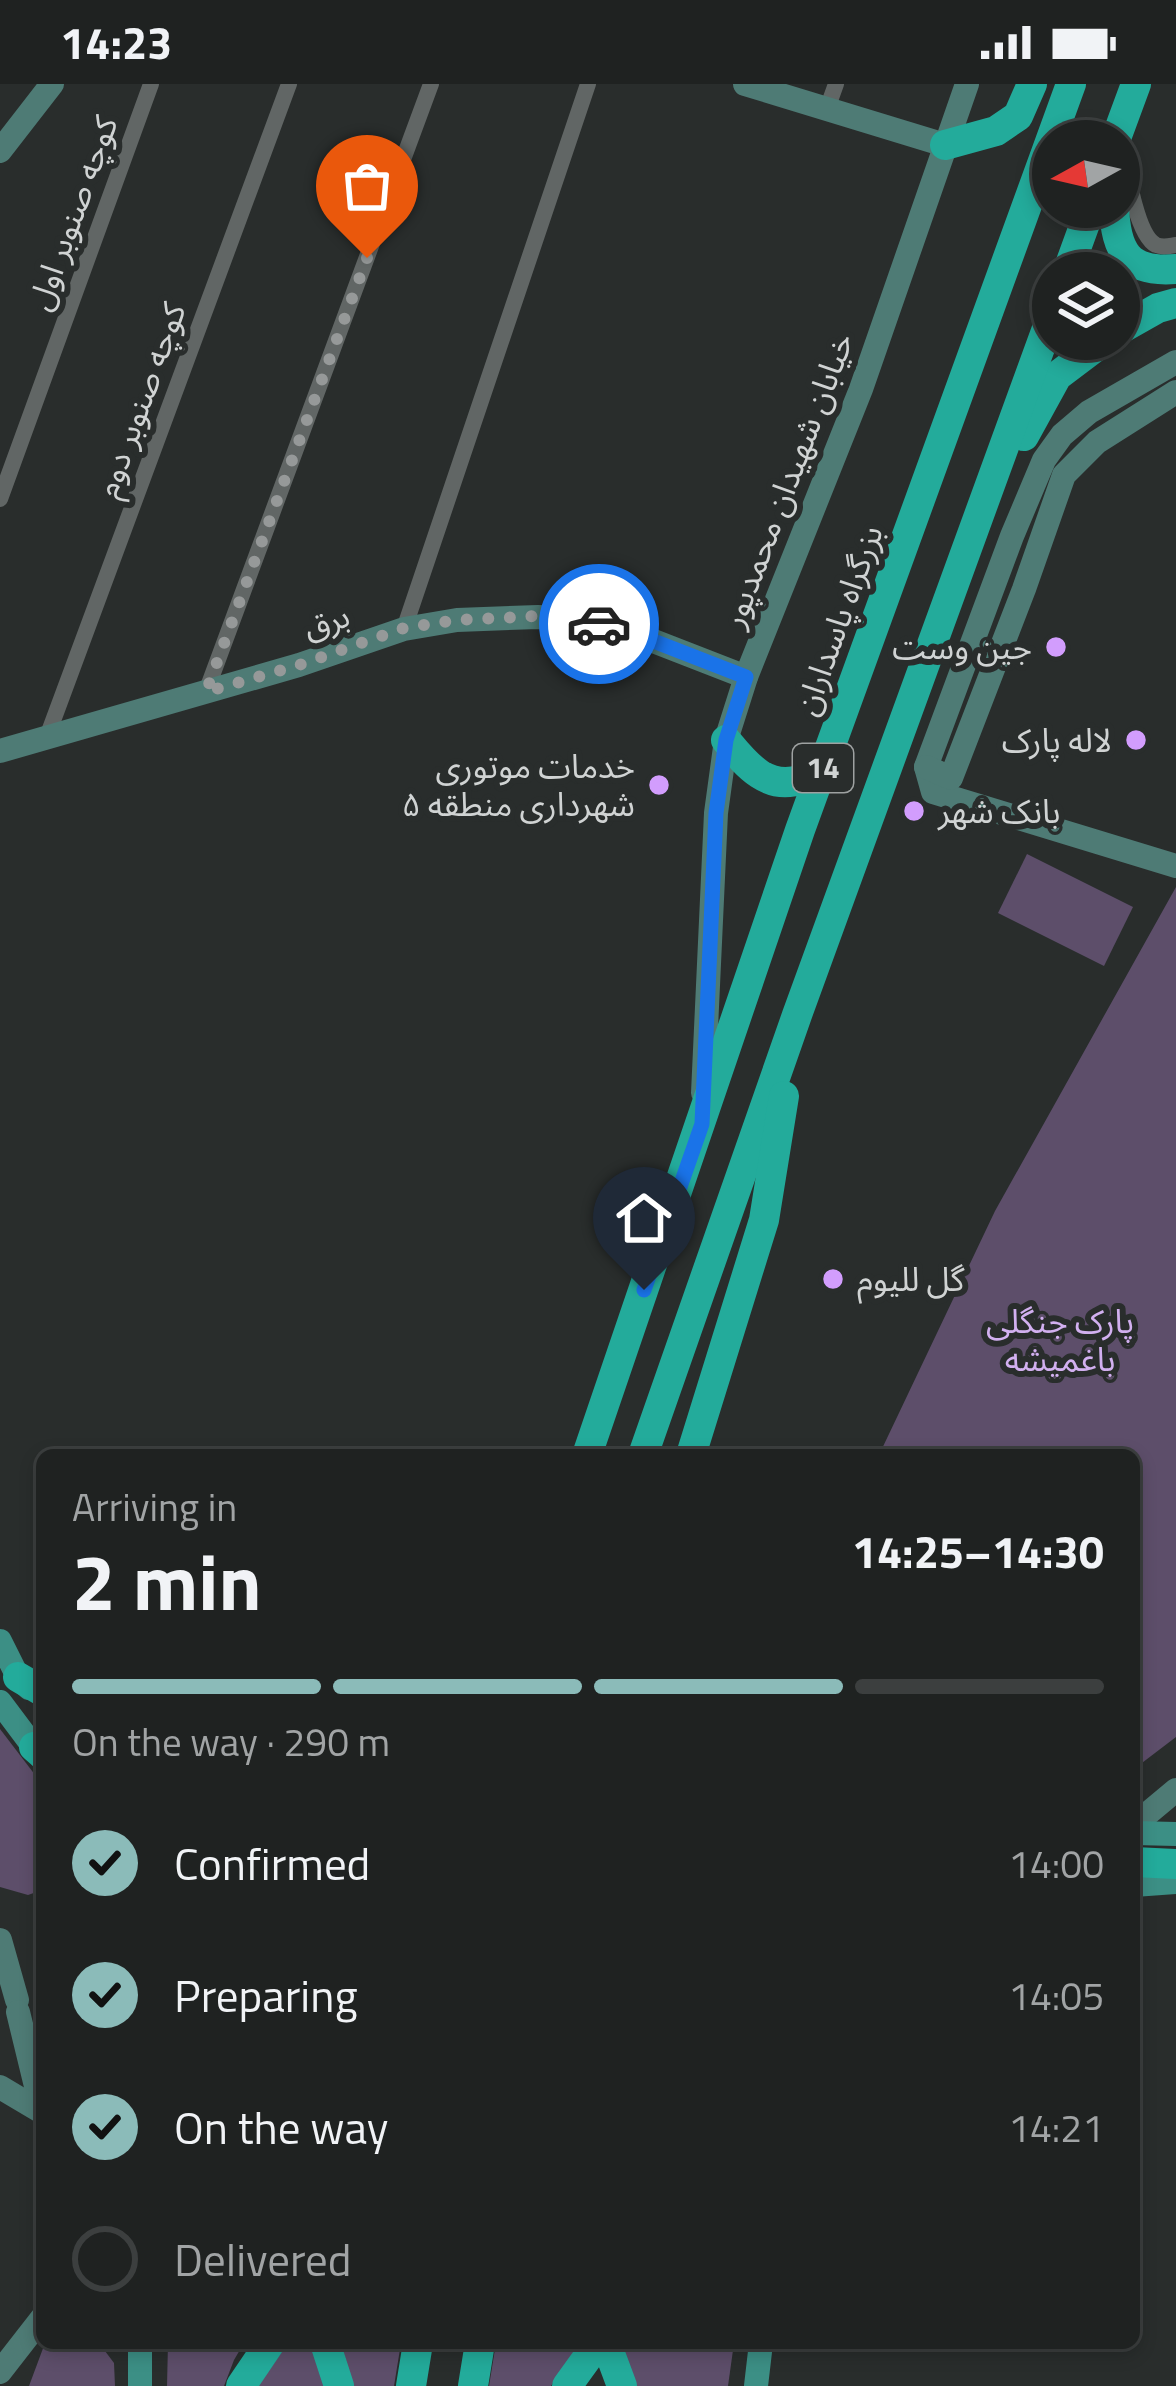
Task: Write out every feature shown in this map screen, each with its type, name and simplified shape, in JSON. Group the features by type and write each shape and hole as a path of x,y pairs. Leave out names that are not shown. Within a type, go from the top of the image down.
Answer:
{"highway":[{"path":"945,145 996,131 1018,116 1032,84"},
{"name":"بزرگراه پاسداران","path":"589,1449 826,760 1071,84"},
{"path":"1124,120 1136,84"},
{"path":"1115,228 1126,256 1149,270 1176,269"},
{"path":"1140,318 1176,303"},
{"name":"14","path":"646,1449 797,1015 1035,360"},
{"path":"979,514 1057,376 1078,360"},
{"path":"726,740 760,777 778,782 803,778 826,760"},
{"path":"693,1449 764,1220 797,1015"},
{"path":"1140,1862 1176,1864"},
{"path":"241,2386 266,2349"},
{"path":"327,2349 339,2386"},
{"path":"411,2386 417,2349"},
{"path":"473,2386 479,2349"},
{"path":"588,2359 622,2386"}],"main road":[{"path":"0,1641 36,1740"},
{"path":"1140,1830 1176,1834"},
{"path":"1140,1885 1176,1882"},
{"path":"140,2349 140,2386"},
{"path":"756,2386 760,2349"}],"street":[{"path":"0,151 52,84"},
{"name":"کوچه صنوبر اول","path":"0,499 151,84"},
{"name":"کوچه صنوبر دوم","path":"47,737 289,84"},
{"path":"206,692 431,84"},
{"path":"404,628 588,84"},
{"path":"746,84 945,145"},
{"path":"827,109 836,84"},
{"name":"خیابان شهیدان محمدپور","path":"702,1124 716,813 726,740 746,677 861,389 967,84"},
{"path":"1140,223 1154,244 1176,245"},
{"path":"1176,362 1089,412 1062,435 1044,460 926,767 933,792 1176,866"},
{"path":"926,767 951,778 1064,476 1096,442 1176,392"},
{"path":"1022,595 1002,587 1051,466 1089,412"},
{"name":"برق","path":"0,752 299,665 404,628 457,620 584,619 746,677"},
{"path":"1140,1823 1176,1790"},
{"path":"0,1940 9,2008 36,2092"},
{"path":"0,2086 36,2107"},
{"path":"0,2372 36,2328"},
{"path":"15,2386 36,2335"}],"green space":[{"path":"1027,854 1133,907 1104,966 998,913"},
{"name":"پارک جنگلی باغمیشه","path":"1176,887 1176,1737 1140,1764 1140,1449 882,1449 995,1211"},
{"path":"0,1729 36,1776 36,1892 28,1895 0,1887"},
{"path":"43,2349 104,2349 114,2363 115,2386 29,2386"},
{"path":"168,2349 240,2349 224,2386 167,2386"},
{"path":"284,2349 315,2349 329,2386 258,2386"},
{"path":"339,2349 400,2349 394,2386 349,2386"},
{"path":"495,2349 576,2349 551,2386 489,2386"},
{"path":"623,2349 733,2349 728,2386 636,2386"}],"way so far":[{"path":"367,258 206,692 404,628 538,616 599,624"}],"place":[{"name":"جین وست","path":"1056,647"},
{"name":"لاله پارک","path":"1136,740"},
{"name":"خدمات موتوری شهرداری منطقه ۵","path":"659,785"},
{"name":"بانک شهر","path":"914,811"},
{"name":"گل للیوم","path":"833,1279"}],"route":[{"path":"599,624 746,677 726,740 716,813 702,1124 644,1290"}]}
